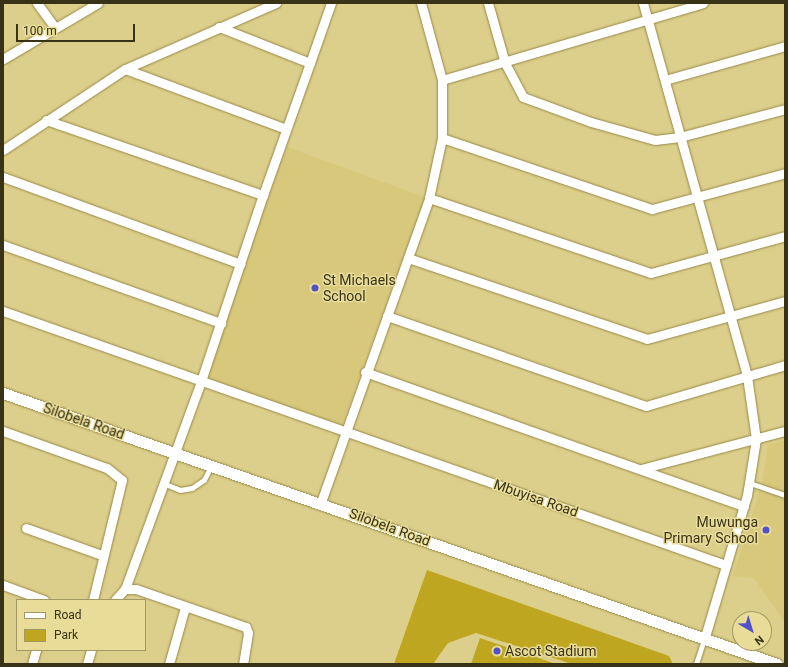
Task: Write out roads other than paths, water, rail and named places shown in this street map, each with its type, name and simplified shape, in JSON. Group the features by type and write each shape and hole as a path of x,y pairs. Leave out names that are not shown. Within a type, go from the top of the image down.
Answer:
{"street":[{"path":"37,3 54,26"},
{"path":"3,59 54,26 98,3"},
{"path":"3,150 46,120 125,70 219,27 258,5 276,3"},
{"path":"116,599 125,589 201,381 263,195 331,3"},
{"path":"320,502 365,372 387,316 429,198 442,138 442,80 421,3"},
{"path":"488,3 505,63 526,99 647,138 680,137 785,109"},
{"path":"643,3 746,376 756,439 750,483 704,640"},
{"path":"442,80 505,63 703,3"},
{"path":"219,27 310,63"},
{"path":"665,80 785,46"},
{"path":"125,70 286,129"},
{"path":"46,120 263,195"},
{"path":"442,138 652,209 698,198 785,173"},
{"path":"3,177 241,264"},
{"path":"429,198 651,273 714,258 785,236"},
{"path":"3,245 221,323"},
{"path":"408,258 647,339 730,318 785,301"},
{"name":"Mbuyisa Road","path":"3,311 726,565"},
{"path":"387,316 643,405 785,365"},
{"path":"365,372 744,506"},
{"name":"Silobela Road","path":"3,393 320,502 704,640 776,664"},
{"path":"3,431 107,468 122,480 102,555 95,599"},
{"path":"641,469 785,431"},
{"path":"26,528 102,555"},
{"path":"3,585 41,599"},
{"path":"125,589 246,627 248,634 243,664"},
{"path":"169,664 185,607"},
{"path":"32,664 36,651"},
{"path":"87,664 91,651"}],"lane":[{"path":"163,483 180,490 192,488 204,480 212,465"},
{"path":"750,483 785,495"},
{"path":"696,664 704,640"}],"place":[{"name":"St Michaels School","path":"315,288"},
{"name":"Muwunga Primary School","path":"766,530"},
{"name":"Ascot Stadium","path":"497,651"}]}
